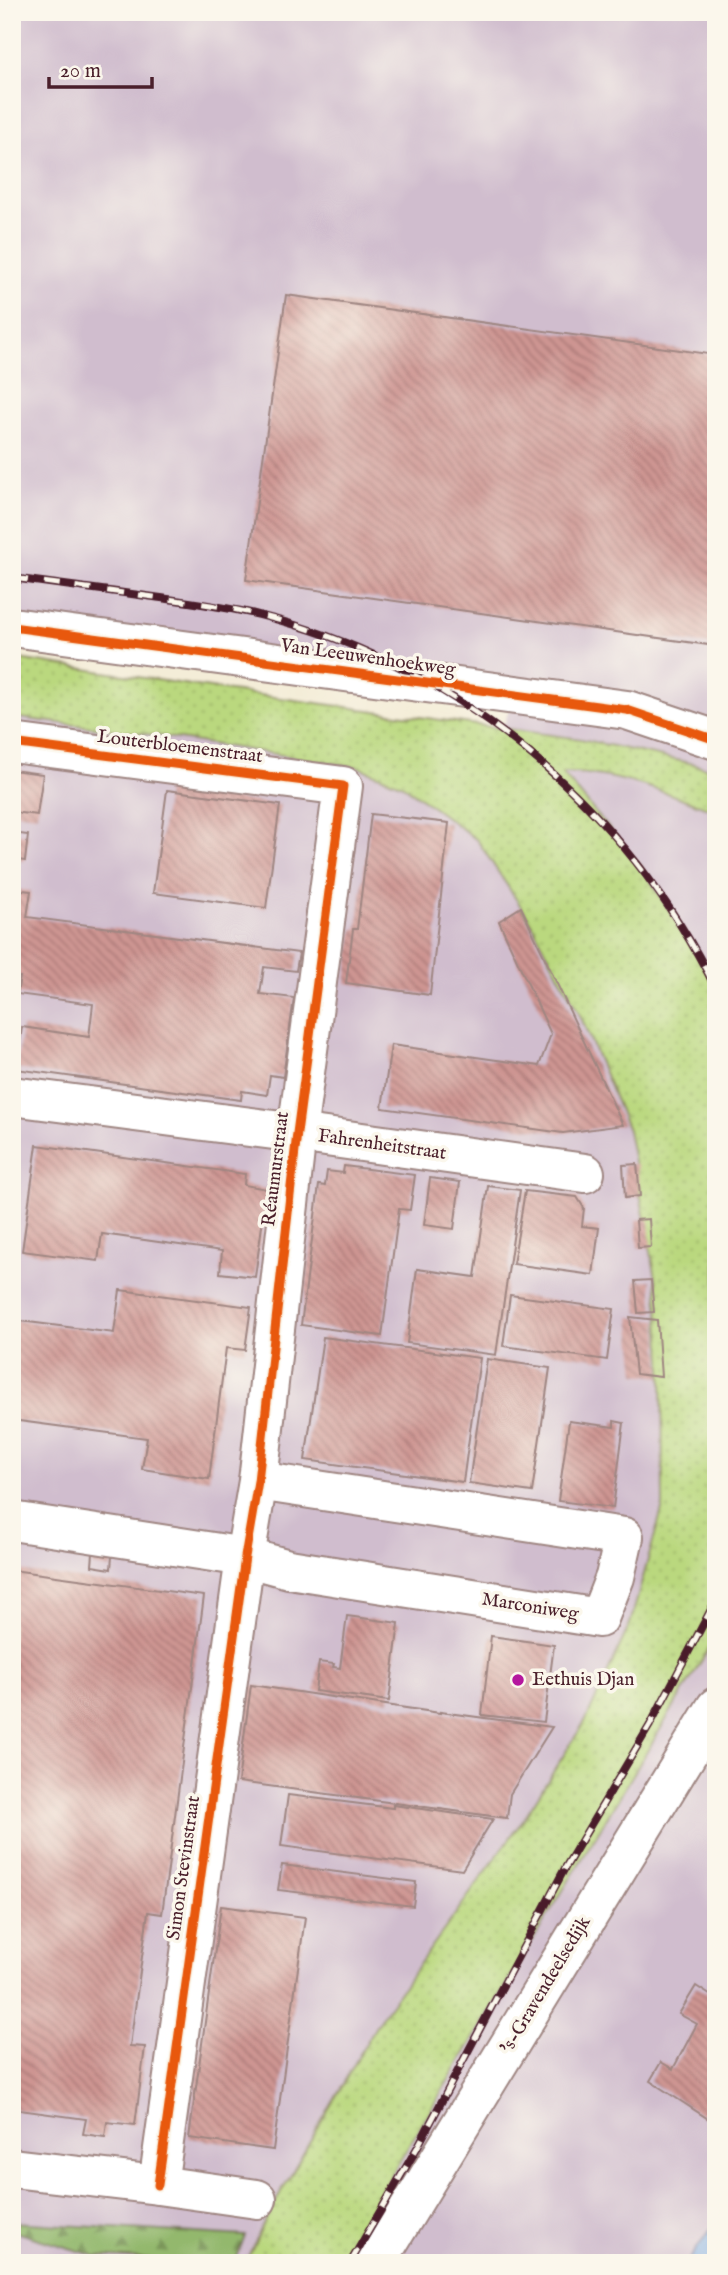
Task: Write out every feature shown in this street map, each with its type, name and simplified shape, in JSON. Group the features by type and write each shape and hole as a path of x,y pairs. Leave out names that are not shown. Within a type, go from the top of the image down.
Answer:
{"street":[{"name":"Van Leeuwenhoekweg","path":"12,627 627,710 716,740"},
{"name":"Louterbloemenstraat","path":"12,743 343,786"},
{"name":"Réaumurstraat","path":"245,1557 258,1481 298,1133 343,786"},
{"name":"Fahrenheitstraat","path":"12,1096 585,1173"},
{"name":"Marconiweg","path":"12,1521 245,1557 289,1569 599,1618 615,1577 624,1537 258,1481"},
{"name":"Simon Stevinstraat","path":"158,2185 245,1557"},
{"name":"'s-Gravendeelsedijk","path":"376,2263 716,1707"},
{"path":"12,2168 257,2199"}],"shaded area":[{"path":"12,12 716,12 716,2220 687,2263 12,2263 12,716 354,751 471,821 511,704 12,629"}],"green space":[{"path":"12,658 581,739 716,771 716,811 621,779 562,773 641,866 716,983 716,1637 338,2263 245,2263 267,2217 380,2019 525,1817 587,1718 630,1624 663,1506 662,1359 656,1278 628,1130 580,1015 528,917 477,840 403,785 358,767 147,734 12,717"},
{"path":"12,2222 245,2236 235,2263 200,2263 96,2256 12,2231"}],"water":[{"path":"716,2220 716,2263 687,2263"}],"building":[{"path":"286,295 716,355 716,646 246,580"},
{"path":"12,770 43,774 37,815 12,812"},
{"path":"167,790 280,805 266,908 153,893"},
{"path":"371,814 449,823 430,995 346,983 353,929 357,929"},
{"path":"12,833 28,835 25,861 12,859"},
{"path":"12,889 31,891 27,917 299,953 296,971 264,967 260,994 294,998 283,1077 270,1075 267,1095 242,1091 241,1100 16,1069 22,1027 89,1037 93,1004 17,994 20,977 12,976"},
{"path":"521,907 623,1125 563,1133 382,1108 391,1045 539,1066 551,1034 499,921"},
{"path":"37,1145 245,1174 244,1185 267,1189 255,1277 220,1273 222,1251 102,1234 98,1261 22,1251"},
{"path":"637,1164 640,1196 625,1198 623,1165"},
{"path":"344,1166 415,1175 410,1210 399,1209 382,1336 301,1325 319,1185 325,1186 327,1171 343,1173"},
{"path":"430,1178 460,1182 454,1229 424,1225"},
{"path":"488,1186 520,1190 496,1355 407,1343 417,1269 475,1277"},
{"path":"525,1191 577,1197 584,1208 582,1226 599,1228 593,1275 513,1264"},
{"path":"649,1219 651,1247 638,1248 636,1220"},
{"path":"651,1280 654,1312 638,1313 635,1281"},
{"path":"120,1290 251,1307 245,1350 226,1348 209,1479 142,1469 147,1438 12,1420 12,1320 114,1333"},
{"path":"510,1295 614,1309 607,1360 503,1346"},
{"path":"630,1317 657,1320 661,1377 636,1374"},
{"path":"323,1337 480,1358 463,1482 305,1460"},
{"path":"487,1359 550,1368 532,1492 469,1483"},
{"path":"569,1421 614,1427 614,1421 624,1423 613,1508 558,1501"},
{"path":"93,1553 112,1556 111,1569 92,1566"},
{"path":"12,1570 204,1596 162,1914 148,1912 130,2046 145,2047 135,2125 107,2122 105,2137 83,2134 86,2119 12,2109"},
{"path":"347,1616 399,1623 389,1701 315,1691 319,1662 334,1664 333,1667 340,1668"},
{"name":"Eethuis Djan","path":"491,1636 554,1645 544,1722 482,1715"},
{"path":"251,1685 552,1727 510,1794 507,1818 238,1782"},
{"path":"288,1795 393,1808 393,1805 493,1819 462,1870 281,1846"},
{"path":"282,1865 416,1882 413,1906 278,1890"},
{"path":"221,1906 305,1917 273,2150 189,2138"},
{"path":"696,1986 716,1999 716,2110 710,2120 650,2081 661,2062 673,2069 697,2024 679,2014"},
{"path":"12,2251 31,2263 12,2263"}],"railway":[{"path":"12,578 259,615 332,638 402,669 467,707 528,752 584,804 635,861 679,923 716,989"},
{"path":"350,2263 417,2148 565,1868 650,1725 716,1600"}],"cycle path":[{"path":"12,627 627,710 716,740"},
{"path":"12,743 343,786 297,1133 258,1481 245,1557 158,2185"}],"place":[{"name":"Eethuis Djan","path":"518,1680"}]}
